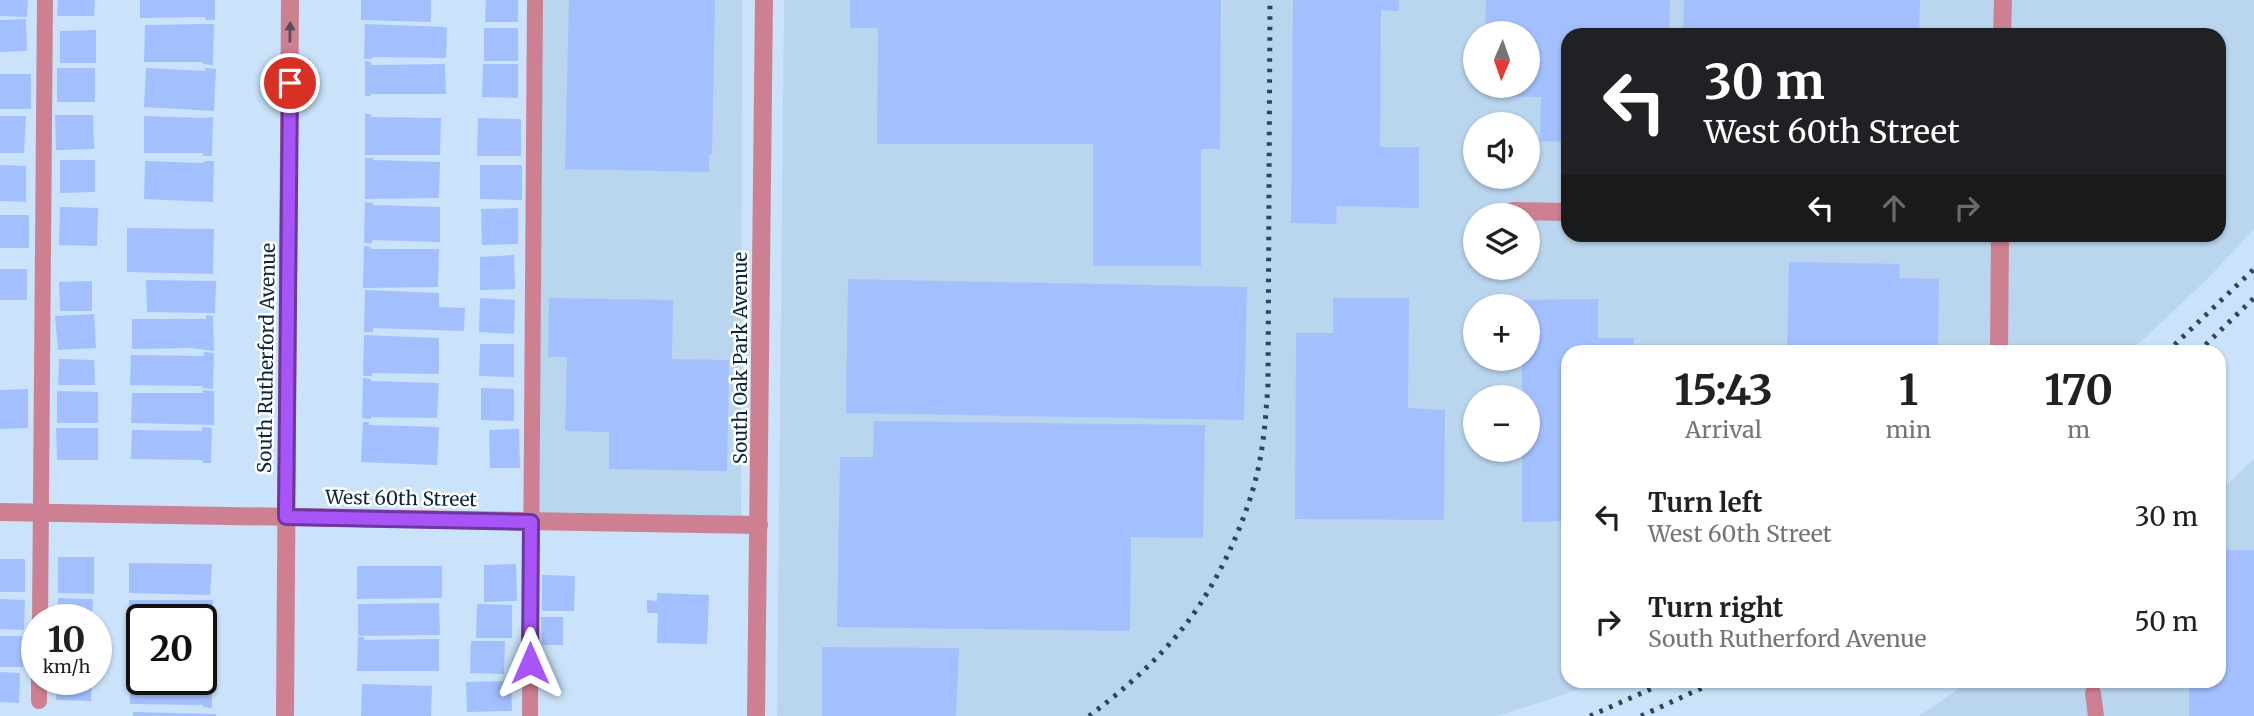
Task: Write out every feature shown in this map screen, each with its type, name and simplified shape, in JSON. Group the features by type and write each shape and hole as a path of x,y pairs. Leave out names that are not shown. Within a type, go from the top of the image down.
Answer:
{"street":[{"name":"South Rutherford Avenue","path":"285,716 290,0"},
{"name":"South Oak Park Avenue","path":"756,716 764,0"},
{"path":"2002,28 2003,0"},
{"path":"1540,211 1561,212"},
{"path":"1999,345 2000,242"},
{"name":"West 60th Street","path":"0,512 759,525"}],"lane":[{"path":"40,604 45,0"},
{"path":"530,716 535,0"},
{"path":"2093,694 2096,716"},
{"path":"38,695 38,701"}],"shaded area":[{"path":"542,0 742,0 741,520 539,518"},
{"path":"784,0 2254,0 2254,229 2208,278 2137,345 1561,345 1561,688 1581,688 1496,716 777,716"},
{"path":"2254,459 2254,716 1919,716 1960,688 2226,688 2226,485"}],"building":[{"path":"0,0 28,0 27,17 0,16"},
{"path":"58,0 95,0 94,16 57,16"},
{"path":"140,0 215,0 215,20 206,20 205,17 140,18"},
{"path":"361,0 431,0 431,22 361,20"},
{"path":"486,0 518,0 518,22 485,22"},
{"path":"569,0 715,0 712,154 709,155 709,172 565,169"},
{"path":"850,0 1221,0 1220,149 1201,149 1201,266 1093,266 1093,144 877,144 878,28 850,28"},
{"path":"1293,0 1399,0 1399,11 1381,10 1380,147 1419,147 1419,208 1337,206 1336,224 1291,223"},
{"path":"1486,0 1670,0 1669,28 1561,28 1561,142 1540,141 1540,21 1485,21"},
{"path":"1684,0 1920,0 1919,28 1683,28"},
{"path":"26,19 27,51 0,52 0,20"},
{"path":"214,24 213,65 203,62 144,62 145,25"},
{"path":"365,24 447,27 446,58 364,59"},
{"path":"484,28 518,28 518,61 484,61"},
{"path":"96,30 96,63 60,63 60,31"},
{"path":"365,61 371,62 371,65 445,64 446,94 365,96"},
{"path":"483,64 518,64 518,98 482,97"},
{"path":"57,68 95,68 95,102 57,102"},
{"path":"146,68 205,71 205,68 216,69 214,111 144,107"},
{"path":"0,74 31,74 31,109 0,109"},
{"path":"365,114 371,114 371,117 441,118 440,155 365,155"},
{"path":"55,115 93,115 94,149 56,150"},
{"path":"0,116 26,116 24,153 0,153"},
{"path":"144,116 213,117 212,156 203,156 203,153 144,153"},
{"path":"478,118 521,119 521,156 477,156"},
{"path":"365,158 440,162 439,198 365,199"},
{"path":"60,160 95,160 95,192 60,193"},
{"path":"145,161 214,161 213,202 144,199"},
{"path":"0,165 26,166 26,202 0,201"},
{"path":"480,165 522,165 522,200 480,199"},
{"path":"365,202 373,205 440,207 440,242 372,240 372,243 364,243"},
{"path":"60,207 98,208 97,246 59,245"},
{"path":"518,208 518,244 482,245 481,209"},
{"path":"0,215 29,215 29,248 0,248"},
{"path":"127,228 214,229 213,274 127,272"},
{"path":"364,246 371,249 439,249 438,287 363,288"},
{"path":"514,255 515,289 480,290 480,257"},
{"path":"1789,262 1900,264 1899,278 1939,279 1938,345 1787,345"},
{"path":"0,269 27,269 27,300 0,300"},
{"path":"848,279 1247,287 1244,420 846,413"},
{"path":"146,280 216,281 215,313 147,312"},
{"path":"92,281 92,311 60,311 59,282"},
{"path":"365,290 439,293 439,307 465,308 464,331 373,328 373,332 364,332"},
{"path":"480,298 515,300 514,334 479,332"},
{"path":"549,298 673,300 672,359 729,360 727,471 609,469 609,432 565,431 567,357 548,357"},
{"path":"1333,298 1409,298 1408,408 1445,410 1444,520 1295,519 1296,333 1333,333"},
{"path":"1598,299 1598,338 1634,338 1634,345 1561,345 1561,521 1522,522 1522,462 1540,462 1540,385 1522,385 1522,371 1540,371 1540,300"},
{"path":"94,314 96,348 58,350 55,316"},
{"path":"206,315 213,316 214,351 191,348 132,349 132,319 206,319"},
{"path":"364,335 439,338 439,374 372,373 372,376 363,376"},
{"path":"480,344 514,344 514,377 479,376"},
{"path":"204,352 214,353 213,389 202,388 203,386 130,385 131,355 204,356"},
{"path":"59,359 94,360 95,385 58,385"},
{"path":"363,378 371,381 439,383 437,418 362,418"},
{"path":"481,388 514,389 514,421 481,420"},
{"path":"28,389 28,428 0,429 0,390"},
{"path":"203,390 214,391 214,425 131,423 132,393 203,393"},
{"path":"57,391 98,392 98,423 57,423"},
{"path":"874,421 1205,425 1203,538 1131,537 1130,631 837,627 840,457 873,457"},
{"path":"363,422 369,422 369,425 439,427 437,465 361,462"},
{"path":"202,427 212,428 211,463 203,463 203,460 131,459 132,430 202,431"},
{"path":"56,428 98,428 98,460 57,460"},
{"path":"519,429 520,468 490,468 489,430"},
{"path":"2226,550 2254,550 2254,716 2189,716 2189,688 2226,688"},
{"path":"58,557 94,557 94,594 58,593"},
{"path":"0,559 25,559 25,592 0,592"},
{"path":"129,563 212,564 210,595 129,593"},
{"path":"516,564 517,601 484,602 484,565"},
{"path":"357,566 442,566 442,598 357,599"},
{"path":"542,575 575,576 574,611 542,611"},
{"path":"657,593 709,595 707,644 657,643 658,613 647,613 647,600 657,601"},
{"path":"58,598 93,599 93,604 58,604"},
{"path":"0,599 25,600 25,604 21,604 21,630 0,629"},
{"path":"129,600 213,600 213,604 129,604"},
{"path":"439,603 440,635 358,636 358,604"},
{"path":"477,604 512,605 512,638 476,638"},
{"path":"541,617 563,617 563,645 542,645"},
{"path":"0,636 21,636 21,667 0,667"},
{"path":"358,637 364,637 364,640 439,639 439,671 357,671"},
{"path":"471,641 505,641 504,674 470,673"},
{"path":"822,647 959,648 956,716 822,716"},
{"path":"0,672 20,673 19,703 0,702"},
{"path":"511,681 512,711 467,712 466,682"},
{"path":"362,684 432,686 431,716 361,716"},
{"path":"56,695 91,695 91,701 56,700"},
{"path":"130,695 212,695 212,708 203,705 130,704"},
{"path":"133,712 216,714 216,716 133,716"}],"railway":[{"path":"1089,716 1153,662 1197,608 1229,553 1257,474 1268,384 1270,0"},
{"path":"2174,345 2254,269"},
{"path":"2205,345 2254,298"},
{"path":"1590,716 1653,688"},
{"path":"1641,716 1702,688"}],"route":[{"path":"290,83 286,517 531,522 530,663"}]}
